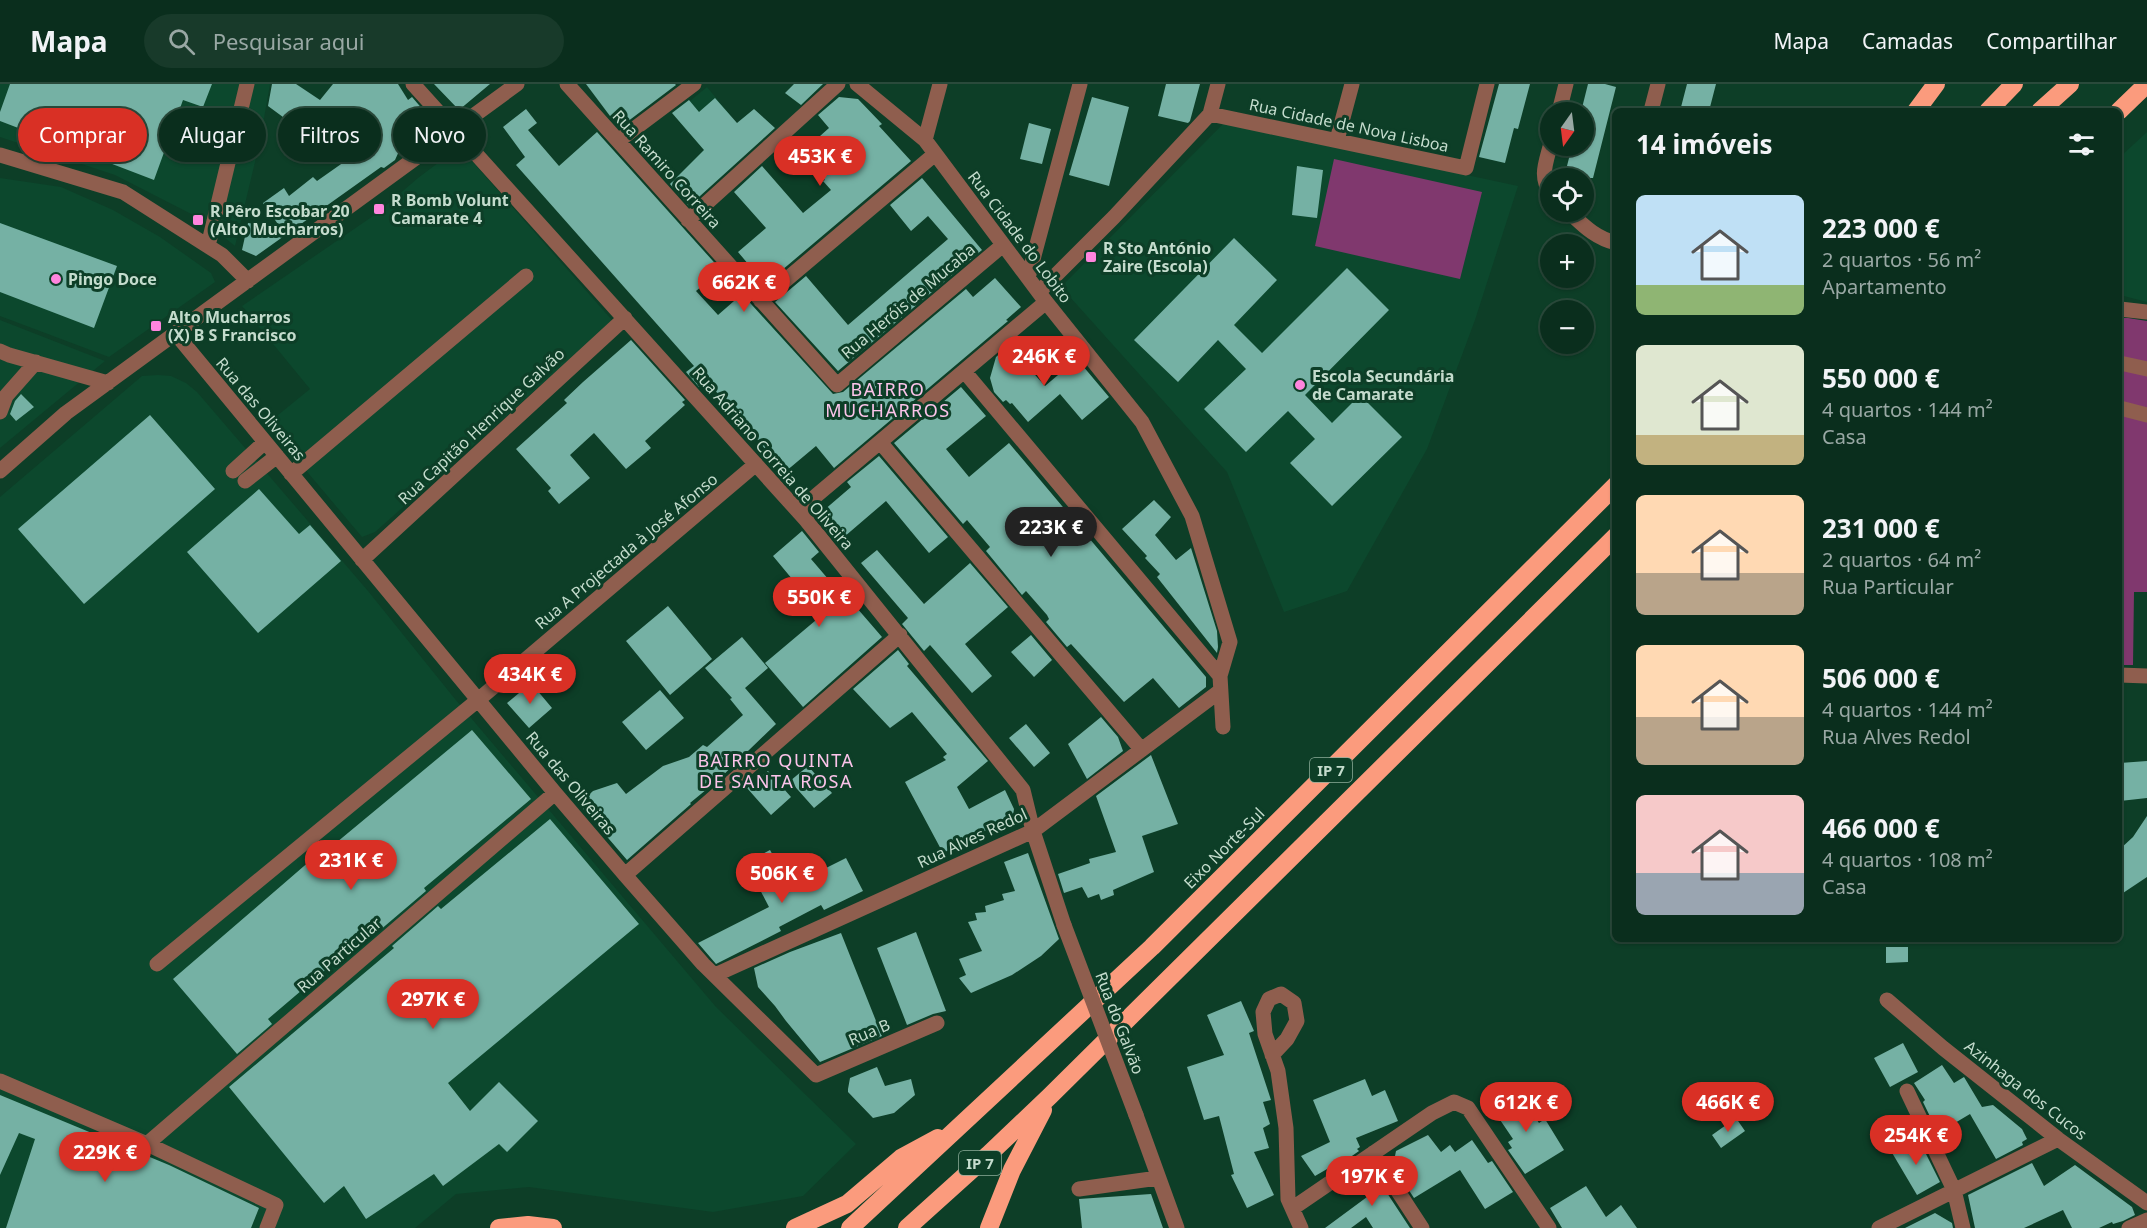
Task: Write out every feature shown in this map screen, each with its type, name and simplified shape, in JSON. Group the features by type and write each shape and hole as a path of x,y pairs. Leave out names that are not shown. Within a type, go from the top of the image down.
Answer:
{"highway":[{"path":"1918,108 1936,84"},
{"path":"1991,108 2014,84"},
{"path":"2043,108 2070,84"},
{"path":"2122,108 2147,84"},
{"name":"Eixo Norte-Sul","path":"850,1228 1152,947 1612,489"},
{"name":"IP 7","path":"907,1228 1050,1096 1612,540"},
{"path":"989,1228 1012,1170 1050,1096"},
{"path":"795,1228 847,1203 901,1158 960,1125"},
{"path":"500,1228 528,1225 553,1228"}],"street":[{"path":"208,246 247,84"},
{"name":"Rua Adriano Correia de Oliveira","path":"413,84 435,108"},
{"path":"485,108 517,84"},
{"name":"Rua Ramiro Correira","path":"567,84 837,385"},
{"path":"618,141 694,84"},
{"path":"688,220 838,84"},
{"name":"Rua Cidade do Lobito","path":"857,84 925,140 1042,297 1142,422 1192,516 1230,642 1220,683 1223,728"},
{"path":"925,140 940,84"},
{"path":"1028,278 1080,84"},
{"path":"798,511 964,371 1042,297 1210,114 1218,84"},
{"path":"1337,140 1352,84"},
{"name":"Rua Cidade de Nova Lisboa","path":"1210,114 1466,168 1487,84"},
{"path":"1562,102 1566,84"},
{"path":"1652,108 1658,84"},
{"path":"761,301 935,154"},
{"path":"0,155 123,192 222,255 248,281"},
{"path":"0,471 66,413 412,162"},
{"name":"Rua Adriano Correia de Oliveira","path":"485,162 798,511 900,635 1023,790 1033,831"},
{"path":"1580,222 1602,240 1612,242"},
{"name":"Rua Heróis de Mucaba","path":"837,385 1003,245"},
{"path":"291,474 526,276"},
{"path":"2122,309 2147,312"},
{"name":"Rua Capitão Henrique Galvão","path":"362,560 625,318"},
{"name":"Rua das Oliveiras","path":"176,334 555,793 715,975 816,1075"},
{"path":"0,351 108,383"},
{"path":"0,412 6,396 36,363"},
{"path":"2122,363 2147,369"},
{"path":"964,371 1220,683"},
{"path":"2122,409 2147,415"},
{"path":"265,442 239,476 276,456"},
{"path":"880,442 1141,748"},
{"name":"Rua A Projectada à José Afonso","path":"158,964 478,700 756,464"},
{"path":"626,875 900,635"},
{"path":"2122,675 2147,676"},
{"name":"Rua Alves Redol","path":"715,975 1033,831 1141,748 1220,683"},
{"name":"Rua Particular","path":"147,1144 555,793"},
{"name":"Rua do Galvão","path":"1033,831 1064,925 1176,1228"},
{"name":"Azinhaga dos Cucos","path":"1887,1000 1943,1048 2058,1139 2147,1203"},
{"name":"Rua B","path":"816,1075 937,1023"},
{"path":"1272,1055 1278,1071 1286,1128 1288,1199 1301,1228"},
{"path":"0,1081 147,1144 276,1205 267,1228"},
{"path":"1907,1091 1954,1190 1963,1228"},
{"path":"1293,1208 1432,1113 1454,1102 1468,1108 1549,1228"},
{"path":"1879,1228 2058,1139"},
{"path":"1373,1153 1422,1228"},
{"path":"1079,1189 1158,1178"},
{"path":"2129,1228 2147,1220"}],"shaded area":[{"path":"0,84 270,84 266,108 159,108 159,162 255,162 235,246 203,220 115,175 76,162 147,162 147,108 18,108 18,143 0,137"},
{"path":"707,87 731,116 699,144 674,114"},
{"name":"Escola Secundária de Camarate","path":"1224,123 1518,186 1475,320 1427,449 1347,591 1284,612 1227,472 1061,287"},
{"path":"2147,132 2147,302 2122,296 2122,155"},
{"path":"1334,159 1482,192 1460,279 1315,246"},
{"path":"439,162 473,162 611,319 611,323 375,532 362,537 267,424 310,389 242,306 376,214"},
{"path":"0,178 61,187 113,210 160,237 211,273 215,282 109,357 0,316"},
{"path":"2122,318 2128,318 2147,321 2147,592 2134,592 2133,665 2122,665"},
{"path":"0,320 105,361 0,448"},
{"path":"142,376 171,376 186,383 197,392 368,591 455,699 716,1007 856,1144 803,1196 713,1212 529,1187 456,1194 415,1228 0,1228 0,497"}],"building":[{"path":"10,84 212,84 203,107 183,100 180,108 159,108 161,162 154,180 107,162 147,162 147,108 18,108 18,128 0,121 0,112"},
{"path":"272,84 296,84 320,100 333,84 398,84 408,100 412,97 421,108 393,108 393,161 384,168 381,167 256,256 242,250 248,223 280,227 263,203 284,188 289,196 313,177 317,181 344,162 381,162 381,108 278,108 278,113 268,106"},
{"path":"434,84 490,84 461,108 457,108"},
{"path":"586,84 675,84 676,85 619,128"},
{"path":"794,84 823,84 801,105 785,93"},
{"path":"1166,84 1200,84 1188,123 1158,116"},
{"path":"1499,84 1530,84 1518,129 1514,128 1505,163 1479,157"},
{"path":"1588,84 1605,84 1616,87 1594,174 1594,168 1566,168 1570,156 1594,156 1594,102 1584,102"},
{"path":"1687,84 1716,84 1710,108 1681,108"},
{"path":"839,97 858,99 882,124 879,126 911,161 762,287 757,281 760,278 738,252 766,228 734,192 762,166 803,213 831,190 801,153 829,128 818,115"},
{"path":"1092,97 1129,107 1109,186 1069,175"},
{"path":"715,98 737,123 754,109 775,128 689,206 670,184 704,150 672,113 689,100 699,112"},
{"path":"526,109 537,123 528,130 559,166 597,132 721,270 696,291 718,315 742,294 833,394 843,392 966,289 973,297 995,278 1021,307 1006,320 1008,321 834,468 816,446 785,472 707,381 699,387 686,372 694,366 516,165 525,157 503,127"},
{"path":"1029,123 1051,129 1042,164 1020,159"},
{"path":"1297,166 1323,170 1317,218 1292,215"},
{"path":"922,178 982,250 838,371 775,302 806,276 848,325 948,239 928,216 911,231 890,205"},
{"name":"Pingo Doce","path":"0,223 117,266 94,328 0,292"},
{"path":"1234,238 1277,280 1234,325 1262,353 1347,268 1389,310 1305,395 1332,423 1360,395 1402,437 1332,506 1290,463 1315,439 1288,411 1246,452 1204,409 1246,369 1218,340 1178,382 1134,340"},
{"path":"631,340 685,400 682,402 685,405 645,441 651,448 626,469 594,433 570,455 590,478 559,504 548,491 551,488 516,449 567,403 564,400"},
{"path":"1009,346 1045,386 1077,359 1109,397 1082,420 1060,394 1028,422 1012,403 1006,400 1003,402 994,392 990,378 996,357"},
{"path":"961,387 986,416 946,449 969,477 1009,443 1206,677 1206,687 1179,708 1153,678 1124,702 1071,644 1067,647 1046,622 1049,619 1047,615 1026,591 1022,595 986,551 990,547 967,520 963,524 894,443"},
{"path":"21,394 34,407 16,421 10,414 15,401"},
{"path":"150,415 215,489 84,604 18,529"},
{"path":"879,456 948,537 929,553 886,501 837,543 816,517 851,487 847,482"},
{"path":"259,489 299,534 310,525 341,561 258,633 187,552"},
{"path":"1154,500 1171,517 1155,535 1176,560 1191,548 1217,631 1217,653 1157,577 1160,574 1145,558 1147,556 1122,529"},
{"path":"802,531 819,552 811,559 829,580 831,578 882,637 803,707 765,663 822,615 773,556"},
{"path":"877,550 924,604 970,563 1008,607 965,644 992,676 972,693 930,645 924,651 902,624 908,618 861,563"},
{"path":"668,606 712,659 670,695 626,641"},
{"path":"1031,635 1052,660 1034,677 1011,652"},
{"path":"742,637 768,668 745,688 776,724 718,780 627,860 579,804 593,791 617,783 626,794 663,766 689,757 703,745 707,747 743,715 730,699 732,698 705,668"},
{"path":"898,650 909,664 907,666 988,761 957,787 969,809 1005,790 1014,809 1013,816 943,853 905,782 946,760 943,757 947,754 912,712 890,728 853,689"},
{"path":"531,683 552,708 529,728 507,703"},
{"path":"660,690 684,718 646,750 622,722"},
{"path":"1101,717 1118,737 1123,751 1087,779 1068,744"},
{"path":"1026,724 1050,753 1034,767 1009,738"},
{"path":"472,730 531,799 424,888 426,891 379,931 376,927 268,1019 272,1024 237,1054 173,979 311,860 313,862"},
{"path":"1151,755 1178,824 1142,836 1154,872 1113,890 1114,895 1101,900 1099,894 1088,898 1082,887 1064,893 1058,874 1090,863 1089,859 1116,852 1096,796"},
{"path":"2147,761 2147,798 2122,801 2122,763"},
{"path":"808,766 832,793 814,808 790,781"},
{"path":"768,771 791,797 771,815 747,788"},
{"path":"2147,816 2147,877 2122,894 2122,847 2133,837"},
{"path":"550,819 639,924 448,1083 470,1111 499,1082 538,1121 507,1152 499,1144 443,1186 434,1174 366,1219 344,1186 324,1203 229,1087 394,948 392,946 438,906 441,909"},
{"path":"770,850 790,886 846,858 863,891 824,910 821,905 779,927 781,931 716,964 698,943 769,907 746,863"},
{"path":"1028,853 1059,939 1041,956 1012,975 971,993 959,978 966,975 959,959 982,951 968,922 977,920 975,913 986,912 985,906 1004,900 1002,894 1015,891 1004,862"},
{"path":"916,932 946,1011 907,1025 877,948"},
{"path":"841,933 882,1036 820,1062 758,987 754,968"},
{"path":"1886,947 1908,947 1908,962 1886,963"},
{"path":"1241,1001 1254,1031 1249,1033 1271,1100 1263,1102 1270,1124 1263,1128 1269,1148 1254,1152 1274,1195 1247,1208 1231,1175 1234,1174 1219,1116 1204,1120 1187,1067 1224,1055 1207,1015"},
{"path":"1903,1043 1918,1072 1890,1087 1874,1058"},
{"path":"1942,1065 1954,1083 1964,1077 1982,1107 1993,1105 2022,1129 2027,1139 2022,1142 2023,1145 1996,1159 1970,1114 1938,1133 1923,1102 1925,1100 1914,1083"},
{"path":"877,1067 885,1086 911,1079 915,1095 894,1113 873,1118 848,1092 848,1089 850,1078"},
{"path":"1365,1079 1372,1096 1385,1090 1398,1121 1356,1138 1360,1147 1357,1149 1359,1151 1342,1163 1341,1161 1315,1176 1301,1156 1330,1142 1313,1100"},
{"path":"1515,1088 1539,1123 1545,1119 1564,1150 1525,1174 1508,1150 1512,1148 1508,1142 1513,1139 1490,1105"},
{"path":"0,1095 169,1165 259,1208 251,1228 6,1228 35,1139 19,1133 0,1175"},
{"path":"1736,1118 1745,1131 1721,1148 1712,1135"},
{"path":"1428,1135 1441,1152 1450,1145 1455,1152 1472,1140 1488,1163 1492,1161 1513,1192 1485,1209 1460,1170 1414,1198 1393,1166 1396,1151"},
{"path":"1917,1136 1940,1182 1917,1195 1891,1151"},
{"path":"2032,1163 2044,1186 2075,1165 2132,1207 2135,1215 2099,1228 2072,1228 2063,1210 2024,1228 1975,1228 1968,1195"},
{"path":"1370,1167 1410,1228 1373,1228 1366,1217 1351,1228 1325,1228 1367,1197 1354,1178"},
{"path":"1586,1186 1606,1217 1621,1205 1637,1228 1562,1228 1550,1208"},
{"path":"1151,1194 1163,1228 1082,1228 1079,1199"},
{"path":"1935,1213 1952,1223 1953,1228 1905,1228"}],"place":[{"name":"R Bomb Volunt Camarate 4","path":"379,209"},
{"name":"R Pêro Escobar 20 (Alto Mucharros)","path":"198,220"},
{"name":"R Sto António Zaire (Escola)","path":"1091,257"},
{"name":"Pingo Doce","path":"56,279"},
{"name":"Alto Mucharros (X) B S Francisco","path":"156,326"},
{"name":"Escola Secundária de Camarate","path":"1300,385"}],"district":[{"name":"BAIRRO MUCHARROS","path":"888,399"},
{"name":"BAIRRO QUINTA DE SANTA ROSA","path":"776,770"}]}
